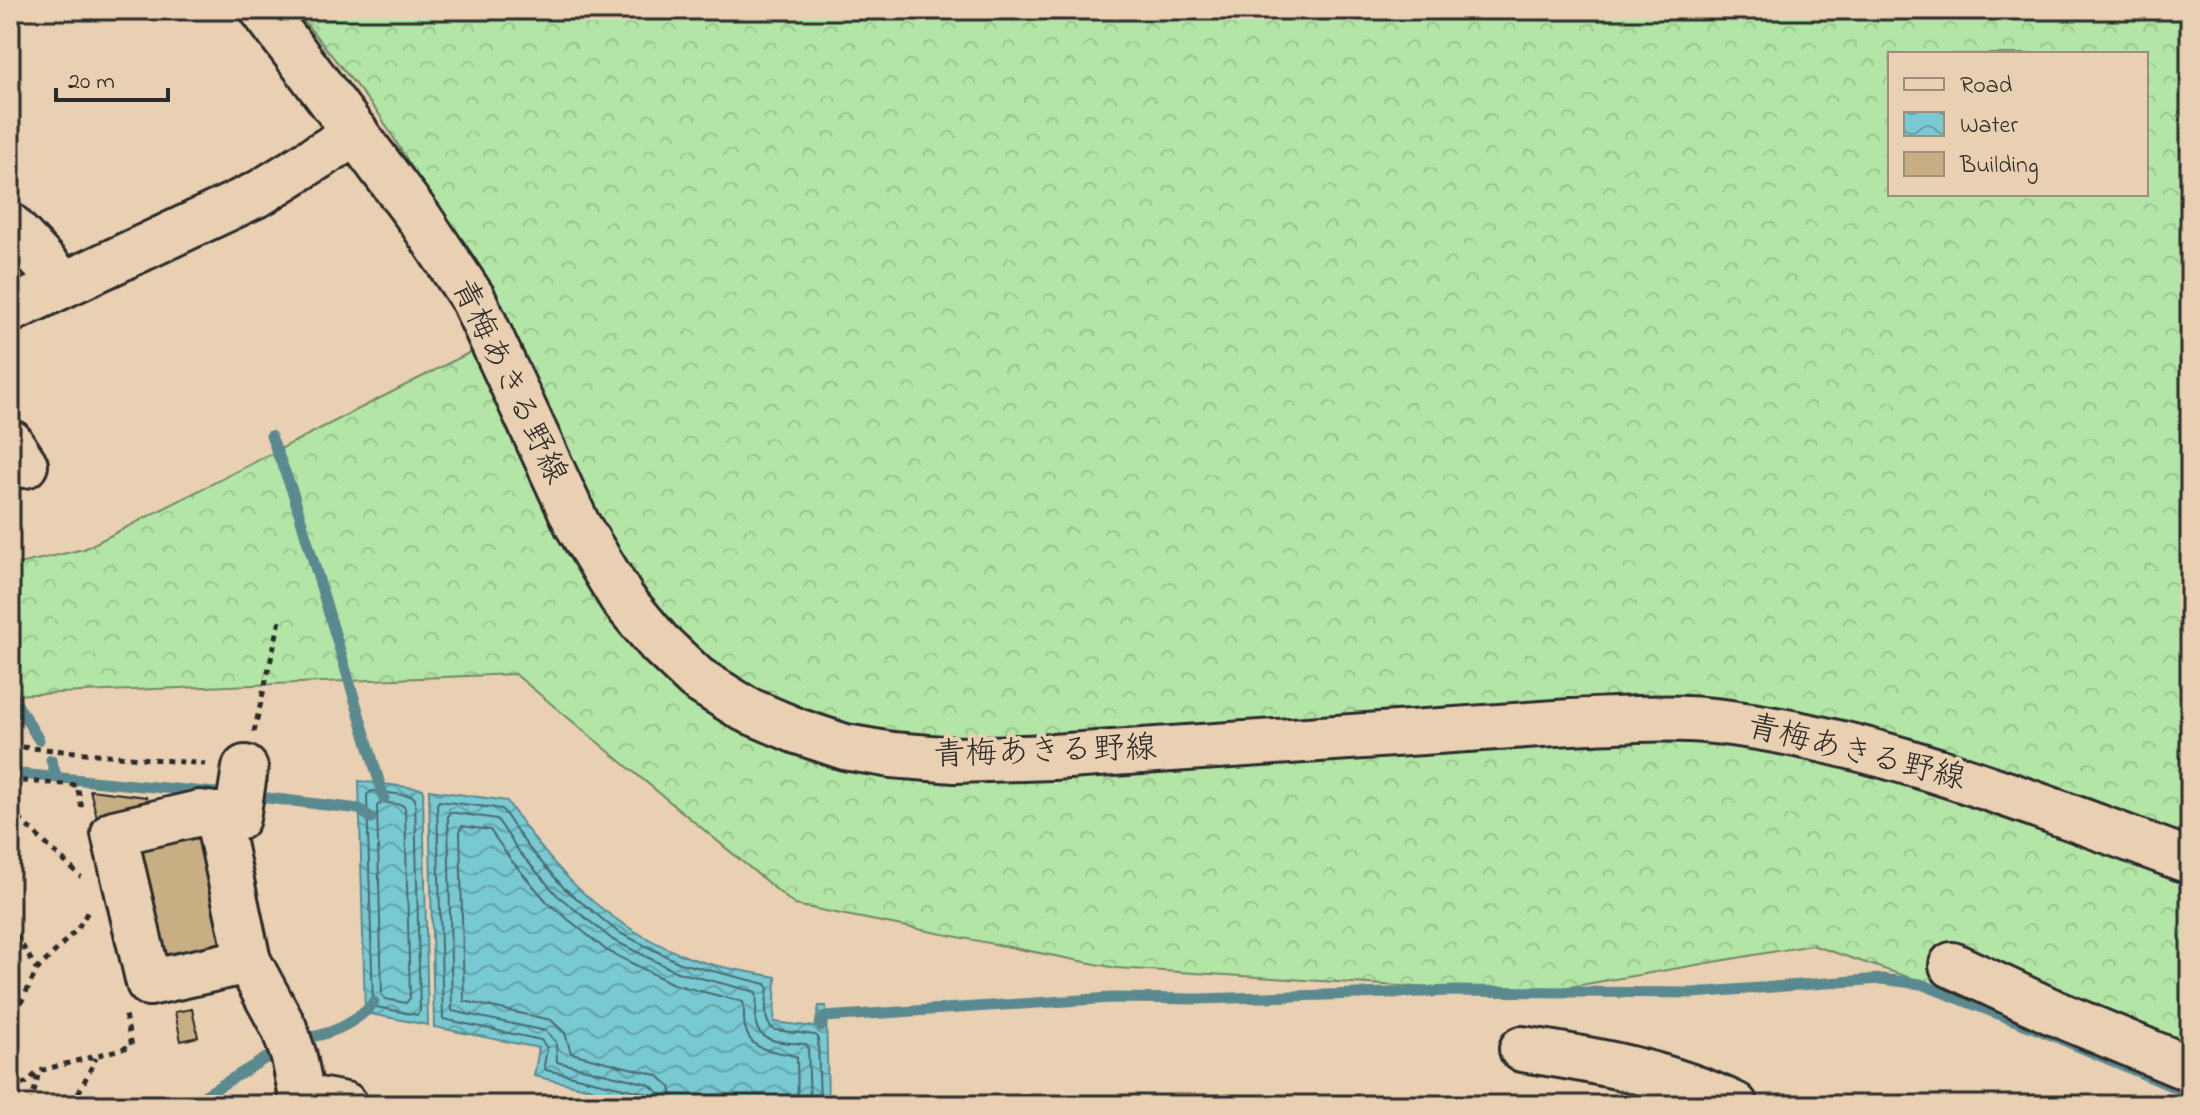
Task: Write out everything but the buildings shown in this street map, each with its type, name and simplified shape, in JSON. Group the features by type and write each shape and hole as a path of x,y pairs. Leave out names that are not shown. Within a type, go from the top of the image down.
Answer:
{"main road":[{"name":"青梅あきる野線","path":"263,10 420,219 473,299 577,524 623,600 659,643 697,679 745,709 845,747 892,755 955,760 1053,757 1645,718 1722,721 1831,741 1972,782 2190,861"},
{"path":"10,310 260,193 356,133"},
{"path":"10,226 64,284"},
{"path":"245,768 237,818 200,813 114,833 149,983 248,961"},
{"path":"217,815 248,961 284,1028 302,1097 345,1105"},
{"path":"1952,965 2053,1012 2190,1069"},
{"path":"1522,1049 1595,1060 1650,1074 1704,1091 1735,1105"}],"path":[{"path":"10,746 245,768 281,616"},
{"path":"10,780 77,785"},
{"path":"10,810 88,883"},
{"path":"10,1025 37,970 78,928 92,905"},
{"path":"10,925 37,970"},
{"path":"10,1088 26,1083 39,1071 132,1046"},
{"path":"78,1105 78,1094 96,1057"},
{"path":"31,1105 39,1071"}],"green space":[{"path":"295,10 2190,10 2190,1071 1812,945 1528,994 1116,968 795,905 515,674 10,695 10,566 84,549 512,331 379,114"}],"water":[{"path":"359,781 423,789 428,1025 365,1013"},
{"path":"429,790 507,801 562,872 626,926 691,958 776,977 774,1022 815,1027 819,1006 826,1006 828,1105 659,1105 534,1076 539,1048 434,1027"}],"waterway":[{"path":"271,436 293,493 384,798"},
{"path":"10,693 39,740"},
{"path":"51,760 57,778"},
{"path":"10,773 226,794"},
{"path":"268,798 359,809 371,818"},
{"path":"821,1026 824,1017 1111,998 1200,999 1454,991 1693,993 1881,979 1921,984 2190,1094"},
{"path":"311,1037 346,1025 374,1002"},
{"path":"202,1097 271,1055"}]}
